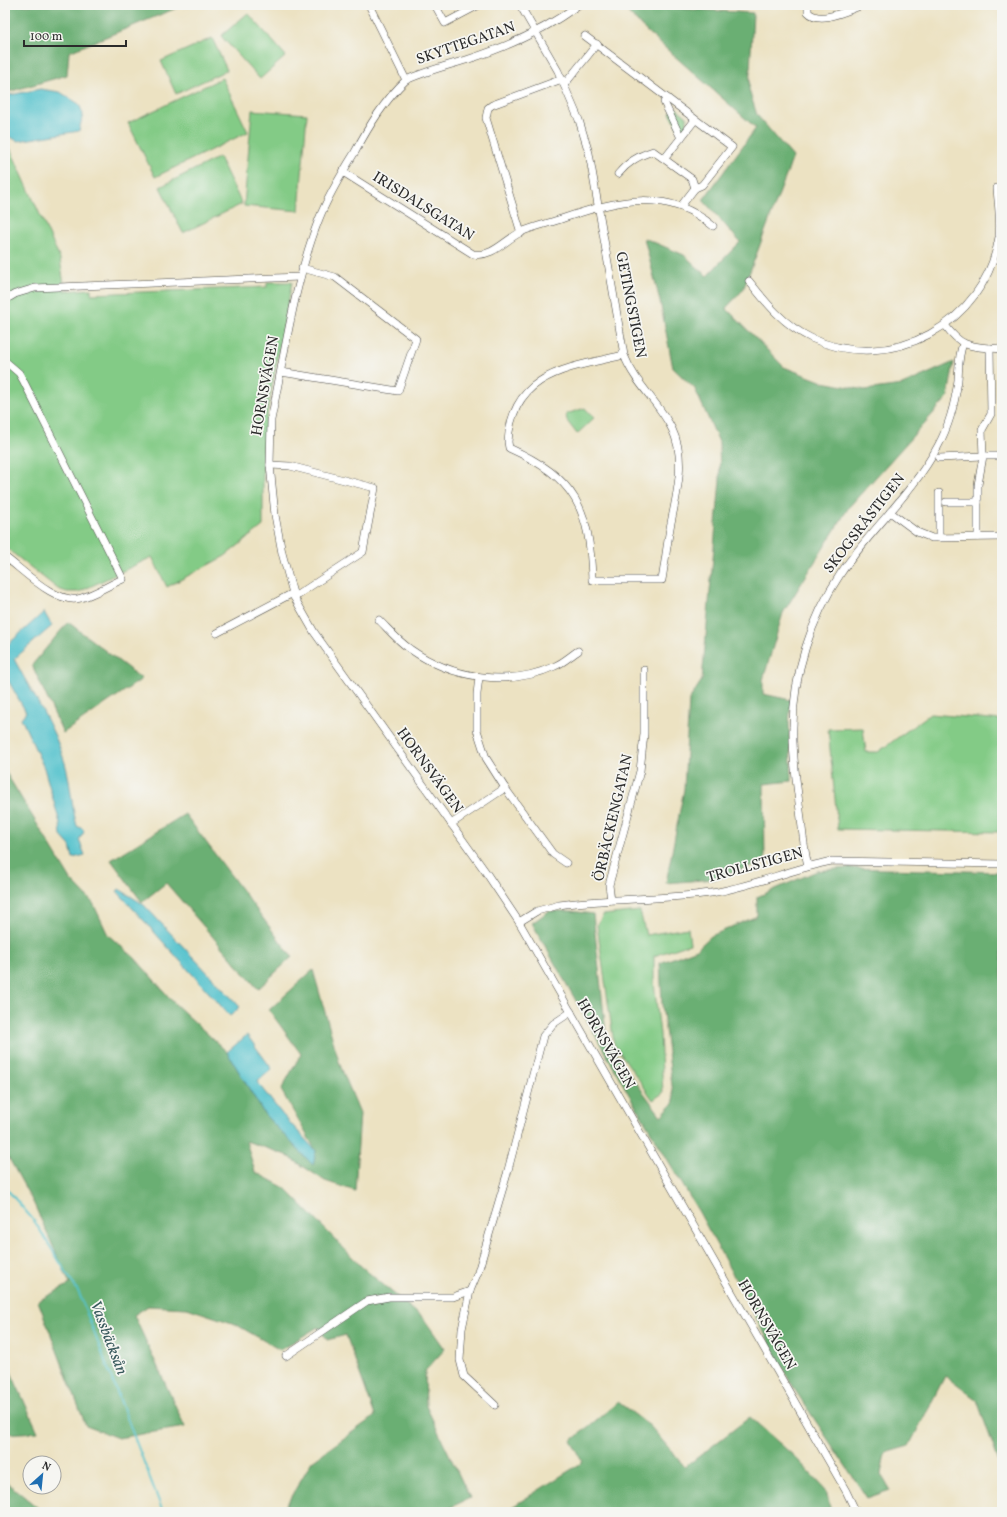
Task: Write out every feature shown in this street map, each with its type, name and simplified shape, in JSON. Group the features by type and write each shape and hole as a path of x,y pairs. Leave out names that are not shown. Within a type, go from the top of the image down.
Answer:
{"street":[{"path":"369,5 406,80"},
{"name":"SKYTTEGATAN","path":"435,5 445,23 479,5"},
{"name":"SKYTTEGATAN","path":"520,5 535,33"},
{"name":"SKYTTEGATAN","path":"406,80 431,69 497,49 535,33 578,5"},
{"path":"808,5 808,12 816,17 833,15 862,5"},
{"name":"GETINGSTIGEN","path":"535,33 563,82 579,120 589,153 597,207 624,355 633,375 673,430 679,457 678,483 666,546 662,580 592,580 590,538 582,510 575,498 555,475 541,464 509,448 508,442 512,420 517,408 532,387 541,379 568,368 624,355"},
{"path":"585,36 732,147 702,185 695,188 681,206"},
{"path":"521,232 486,118 486,112 492,105 563,82 597,44"},
{"name":"HORNSVÄGEN","path":"406,80 390,94 369,126 343,172 320,217 300,277 271,420 269,442 270,464 282,553 294,595 314,632 340,671 451,824 519,922 572,1012 856,1512"},
{"path":"667,98 664,102 681,138"},
{"path":"665,158 695,120"},
{"path":"618,174 626,164 642,154 653,151 665,158 692,179 695,188"},
{"name":"IRISDALSGATAN","path":"343,172 473,254 486,255 521,232 597,207 620,202 651,200 681,206 700,215 713,226"},
{"path":"749,281 782,319 811,338 857,350 889,349 917,341 945,325 967,303 989,268 1000,240 997,188"},
{"path":"281,372 398,391 416,338 335,277 302,268"},
{"path":"5,300 15,294 35,288 300,277"},
{"path":"945,325 957,340 963,344 1002,350"},
{"name":"SKOGSRÅSTIGEN","path":"808,866 795,765 793,727 794,705 802,663 813,626 832,588 853,557 921,474 946,431 956,397 959,358 963,344"},
{"path":"978,537 978,484 983,456 982,430 991,414 990,348"},
{"path":"5,361 19,373 23,380 123,579 81,598 69,599 50,592 5,557"},
{"path":"939,458 1002,456"},
{"path":"216,633 294,595 363,552 375,488 290,466 270,464"},
{"path":"939,493 939,538"},
{"path":"946,502 978,502"},
{"path":"890,512 924,536 939,538 1002,537"},
{"path":"379,620 398,640 426,659 455,671 479,677 512,677 545,670 557,665 578,651"},
{"name":"ÖRBÄCKENGATAN","path":"611,900 609,885 640,771 644,734 644,670"},
{"path":"479,677 477,694 477,730 486,758 505,788 553,854 566,863"},
{"path":"451,824 505,788"},
{"name":"TROLLSTIGEN","path":"519,922 548,908 571,904 712,892 742,887 808,866 832,861 1002,864"},
{"path":"495,1405 469,1381 461,1368 462,1328 470,1291 478,1272 543,1036 553,1024 572,1012"},
{"path":"286,1356 367,1302 389,1297 453,1297 470,1291"}],"green space":[{"path":"5,5 184,5 69,52 67,75 5,93"},
{"path":"621,5 753,13 749,90 757,115 793,157 743,290 726,308 784,367 823,382 865,390 902,385 954,362 948,397 849,507 783,613 763,680 763,694 791,700 789,724 792,781 764,784 765,861 715,879 666,883 684,789 689,700 702,680 720,480 719,442 695,389 673,368 660,301 644,238 684,255 707,276 740,242 703,200 756,128 645,30"},
{"path":"248,13 286,56 260,79 221,36"},
{"path":"212,38 227,70 176,94 161,61"},
{"path":"222,78 248,132 155,177 128,123"},
{"path":"676,108 687,117 687,126 681,134 670,113"},
{"path":"252,110 307,114 299,211 244,206"},
{"path":"5,137 60,259 65,291 91,289 91,294 267,287 267,282 292,282 268,407 263,452 263,526 225,556 167,587 152,557 79,592 67,592 58,589 5,547"},
{"path":"219,157 242,204 183,233 160,187"},
{"path":"585,408 594,418 577,434 567,421 566,414"},
{"path":"68,622 142,679 63,733 32,665"},
{"path":"930,714 1002,720 999,832 838,829 828,729 863,728 866,752 878,752"},
{"path":"5,771 71,880 93,903 108,935 135,958 174,1003 227,1052 265,1115 313,1165 316,1151 281,1090 301,1054 269,1010 313,970 340,1065 360,1113 355,1191 325,1181 286,1155 246,1141 255,1172 285,1188 362,1267 424,1319 445,1349 425,1371 426,1406 470,1498 441,1512 282,1512 312,1461 375,1416 346,1335 327,1340 318,1327 280,1350 235,1324 187,1308 148,1306 134,1315 185,1427 118,1438 86,1426 38,1301 70,1284 34,1204 5,1151"},
{"path":"185,814 292,957 258,989 166,883 142,902 111,860"},
{"path":"847,868 1002,872 1002,1471 977,1400 945,1376 909,1446 885,1453 881,1474 890,1490 867,1498 795,1390 700,1214 628,1093 532,923 549,911 571,911 593,914 606,1034 621,1062 661,1116 674,1102 662,1004 660,963 697,949 711,936 757,916 757,897 817,871"},
{"path":"640,911 646,935 688,928 690,944 654,956 654,983 660,1034 663,1093 653,1100 614,1044 597,925 603,915"},
{"path":"5,1359 38,1432 5,1434"},
{"path":"618,1402 650,1426 685,1467 750,1417 795,1457 826,1490 831,1512 504,1512 583,1462 571,1441"},
{"path":"5,1481 43,1512 5,1512"}],"water":[{"path":"40,89 60,92 79,104 83,114 79,131 18,141 5,135 5,96"},
{"path":"44,612 52,626 14,659 49,723 65,763 77,826 83,829 84,832 79,840 85,855 73,858 70,846 61,836 60,823 44,768 21,718 26,712 5,675 5,647"},
{"path":"119,889 143,904 240,1007 230,1016 117,891"},
{"path":"247,1035 272,1069 257,1082 282,1114 316,1151 313,1165 265,1115 227,1052"}],"waterway":[{"name":"Vassbäcksån","path":"5,1187 35,1222 79,1293 163,1512"}]}
